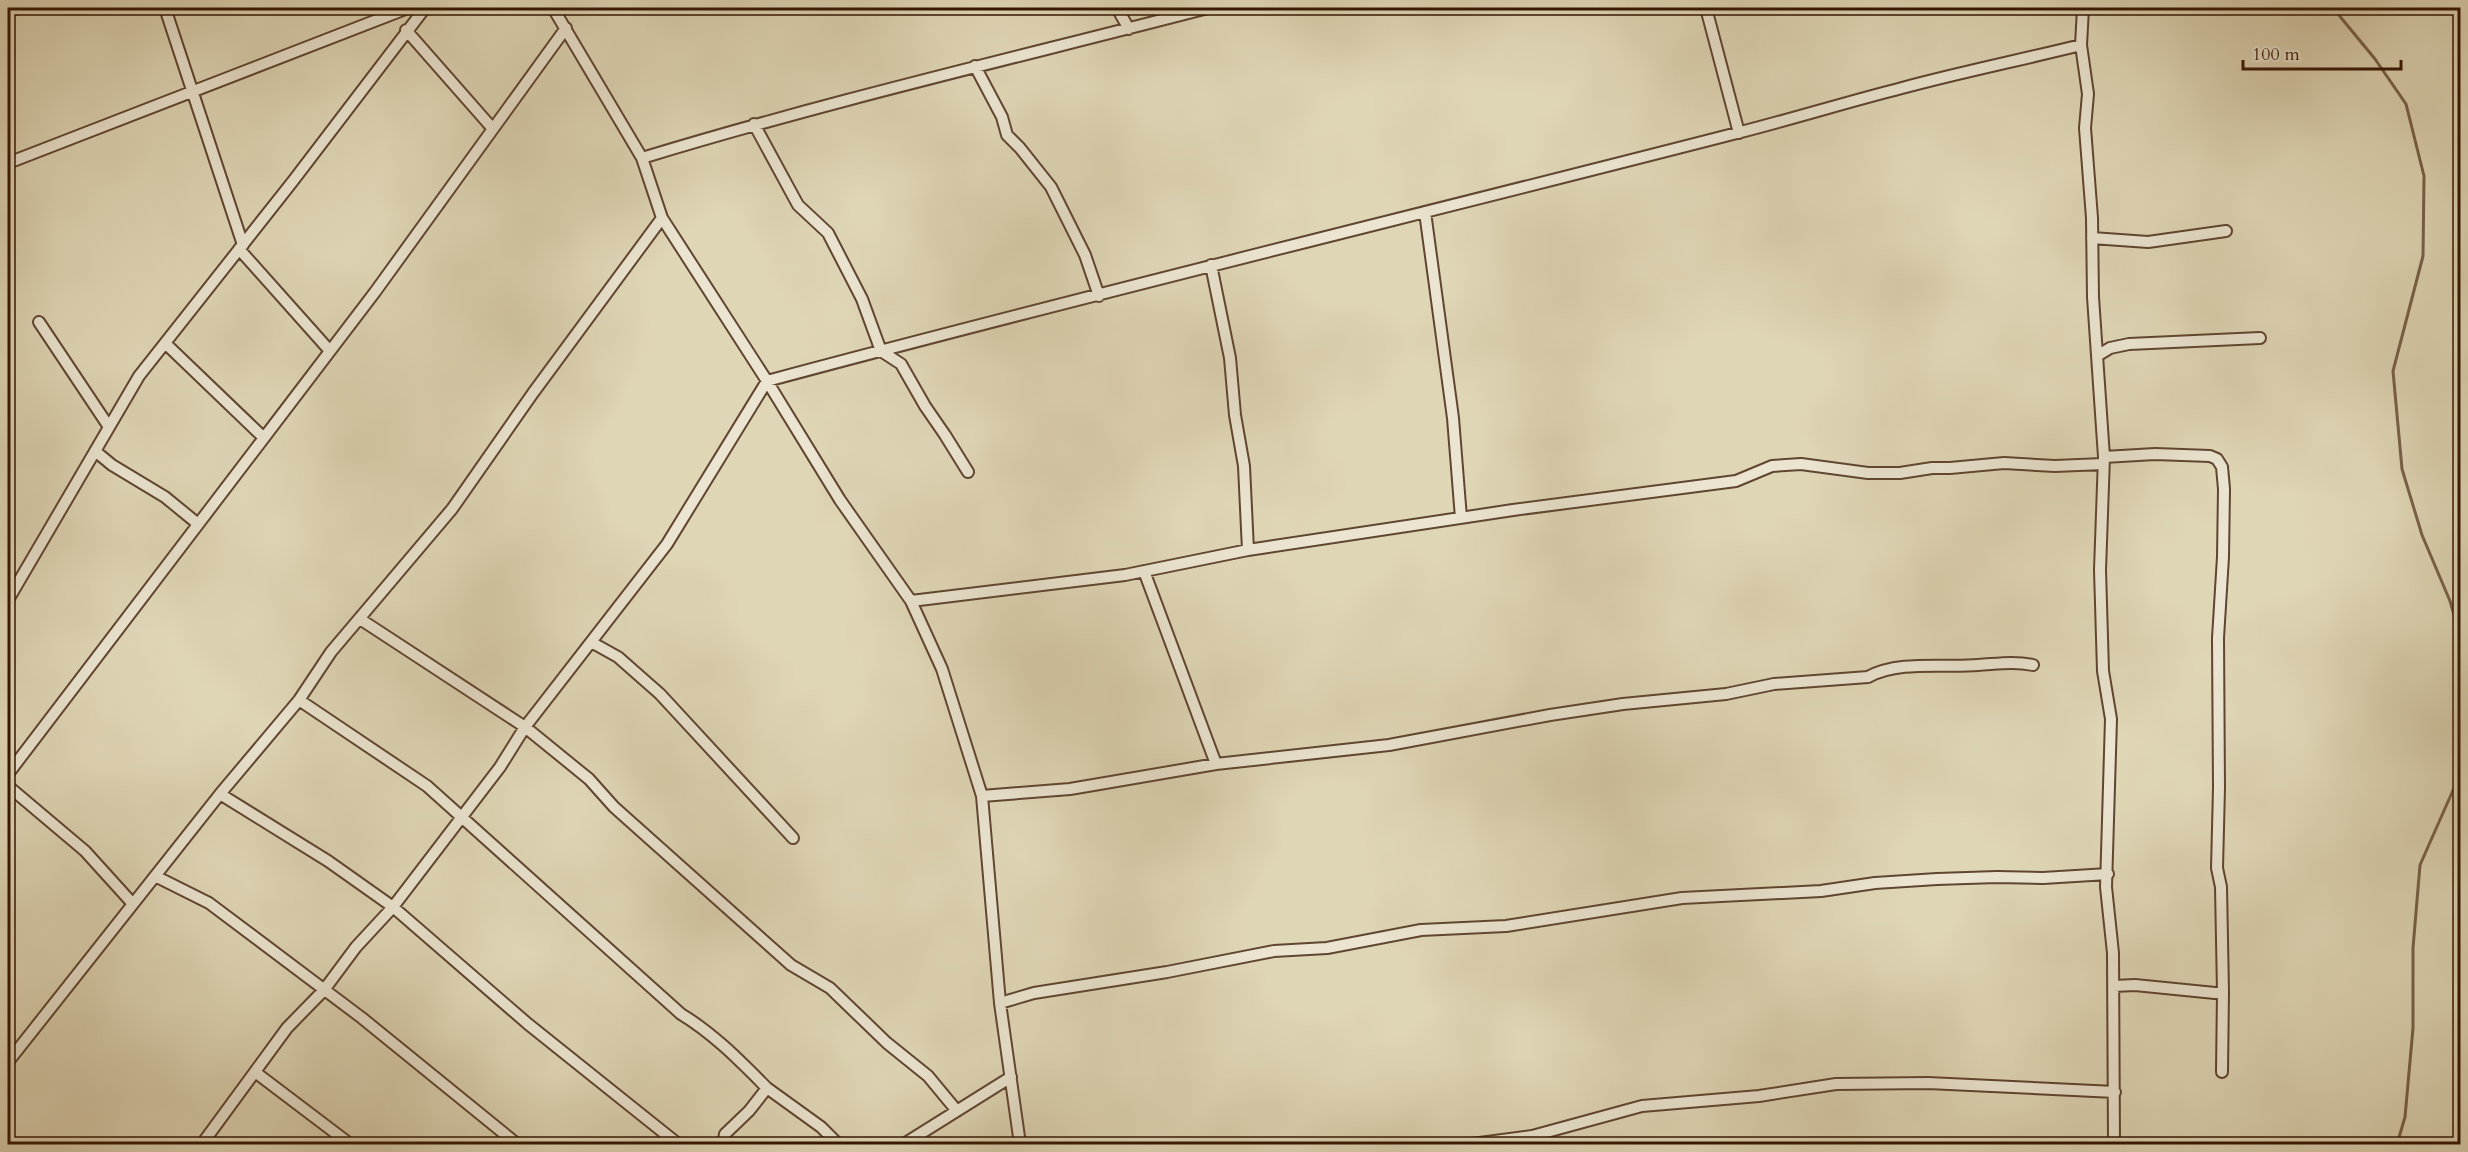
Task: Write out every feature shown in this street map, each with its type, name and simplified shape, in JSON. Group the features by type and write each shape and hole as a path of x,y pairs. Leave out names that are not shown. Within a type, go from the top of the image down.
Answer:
{"street":[{"path":"8,10 20,8"},
{"path":"165,8 193,89 241,247 330,351"},
{"path":"8,163 193,89 408,8"},
{"path":"8,600 139,375 425,8"},
{"path":"553,8 642,158 662,218 840,500 911,601 946,678 982,796 1000,1003 1020,1144"},
{"path":"1117,8 1129,29"},
{"path":"642,158 754,124 1208,8"},
{"path":"1706,8 1739,133"},
{"path":"2083,8 2080,45 2088,94 2085,128 2103,460 2100,570 2103,671 2111,719 2106,887 2113,953 2114,1144"},
{"path":"8,774 330,351 566,28"},
{"path":"406,30 493,129"},
{"path":"202,1144 287,1028 324,990 356,947 393,907 462,818 500,767 525,727 667,544 767,381 1018,314 1099,296 1211,265 1739,133 1905,87 2080,45"},
{"path":"975,66 1002,117 1007,135 1051,187 1085,255 1099,296"},
{"path":"754,124 798,205 828,232 862,299 881,351 901,364 968,472"},
{"path":"1425,212 1453,418 1461,518"},
{"path":"8,1062 220,794 299,700 331,652 452,509 533,393 662,218"},
{"path":"2092,238 2148,242 2226,231"},
{"path":"1211,265 1230,358 1235,415 1244,466 1248,550"},
{"path":"39,322 109,427"},
{"path":"2097,356 2110,348 2129,344 2260,338"},
{"path":"165,343 264,438"},
{"path":"95,451 112,465 165,497 198,524"},
{"path":"911,601 995,592 1144,571 1248,550 1461,518 1736,481 1772,466 1801,465 1868,473 1900,473 1932,468 2004,463 2055,466 2155,453 2210,456 2217,459 2222,467 2224,489 2218,638 2220,788 2217,868 2221,887 2222,1072"},
{"path":"1144,571 1216,764"},
{"path":"360,619 525,727 589,779 614,807 791,964 830,988 887,1043 928,1076 957,1112"},
{"path":"591,642 618,657 660,694 793,838"},
{"path":"982,796 1070,789 1216,764 1389,745 1550,715 1623,704 1725,694 1774,684 1868,677 1881,670 1942,665 1977,666 2000,662 2033,665"},
{"path":"299,700 427,786 681,1014 697,1023 767,1088 821,1127 838,1144"},
{"path":"8,786 85,851 133,904"},
{"path":"220,794 328,861 393,907 528,1024 678,1144"},
{"path":"1000,1003 1034,993 1167,972 1274,951 1327,948 1421,930 1506,926 1682,898 1821,891 1875,883 1937,879 2043,878 2108,874"},
{"path":"155,876 209,903 362,1018 517,1144"},
{"path":"2114,986 2135,985 2223,992"},
{"path":"255,1072 350,1144"},
{"path":"904,1144 1011,1077"},
{"path":"1472,1144 1533,1136 1642,1106 1759,1096 1836,1084 1928,1083 2115,1092"},
{"path":"723,1144 725,1134 749,1111 767,1088"}],"waterway":[{"path":"2333,8 2375,59 2406,104 2424,176 2423,256 2393,371 2402,469 2422,535 2450,601 2460,636"},
{"path":"2397,1144 2405,1117 2413,1028 2413,948 2420,865 2458,779 2460,764"}]}
